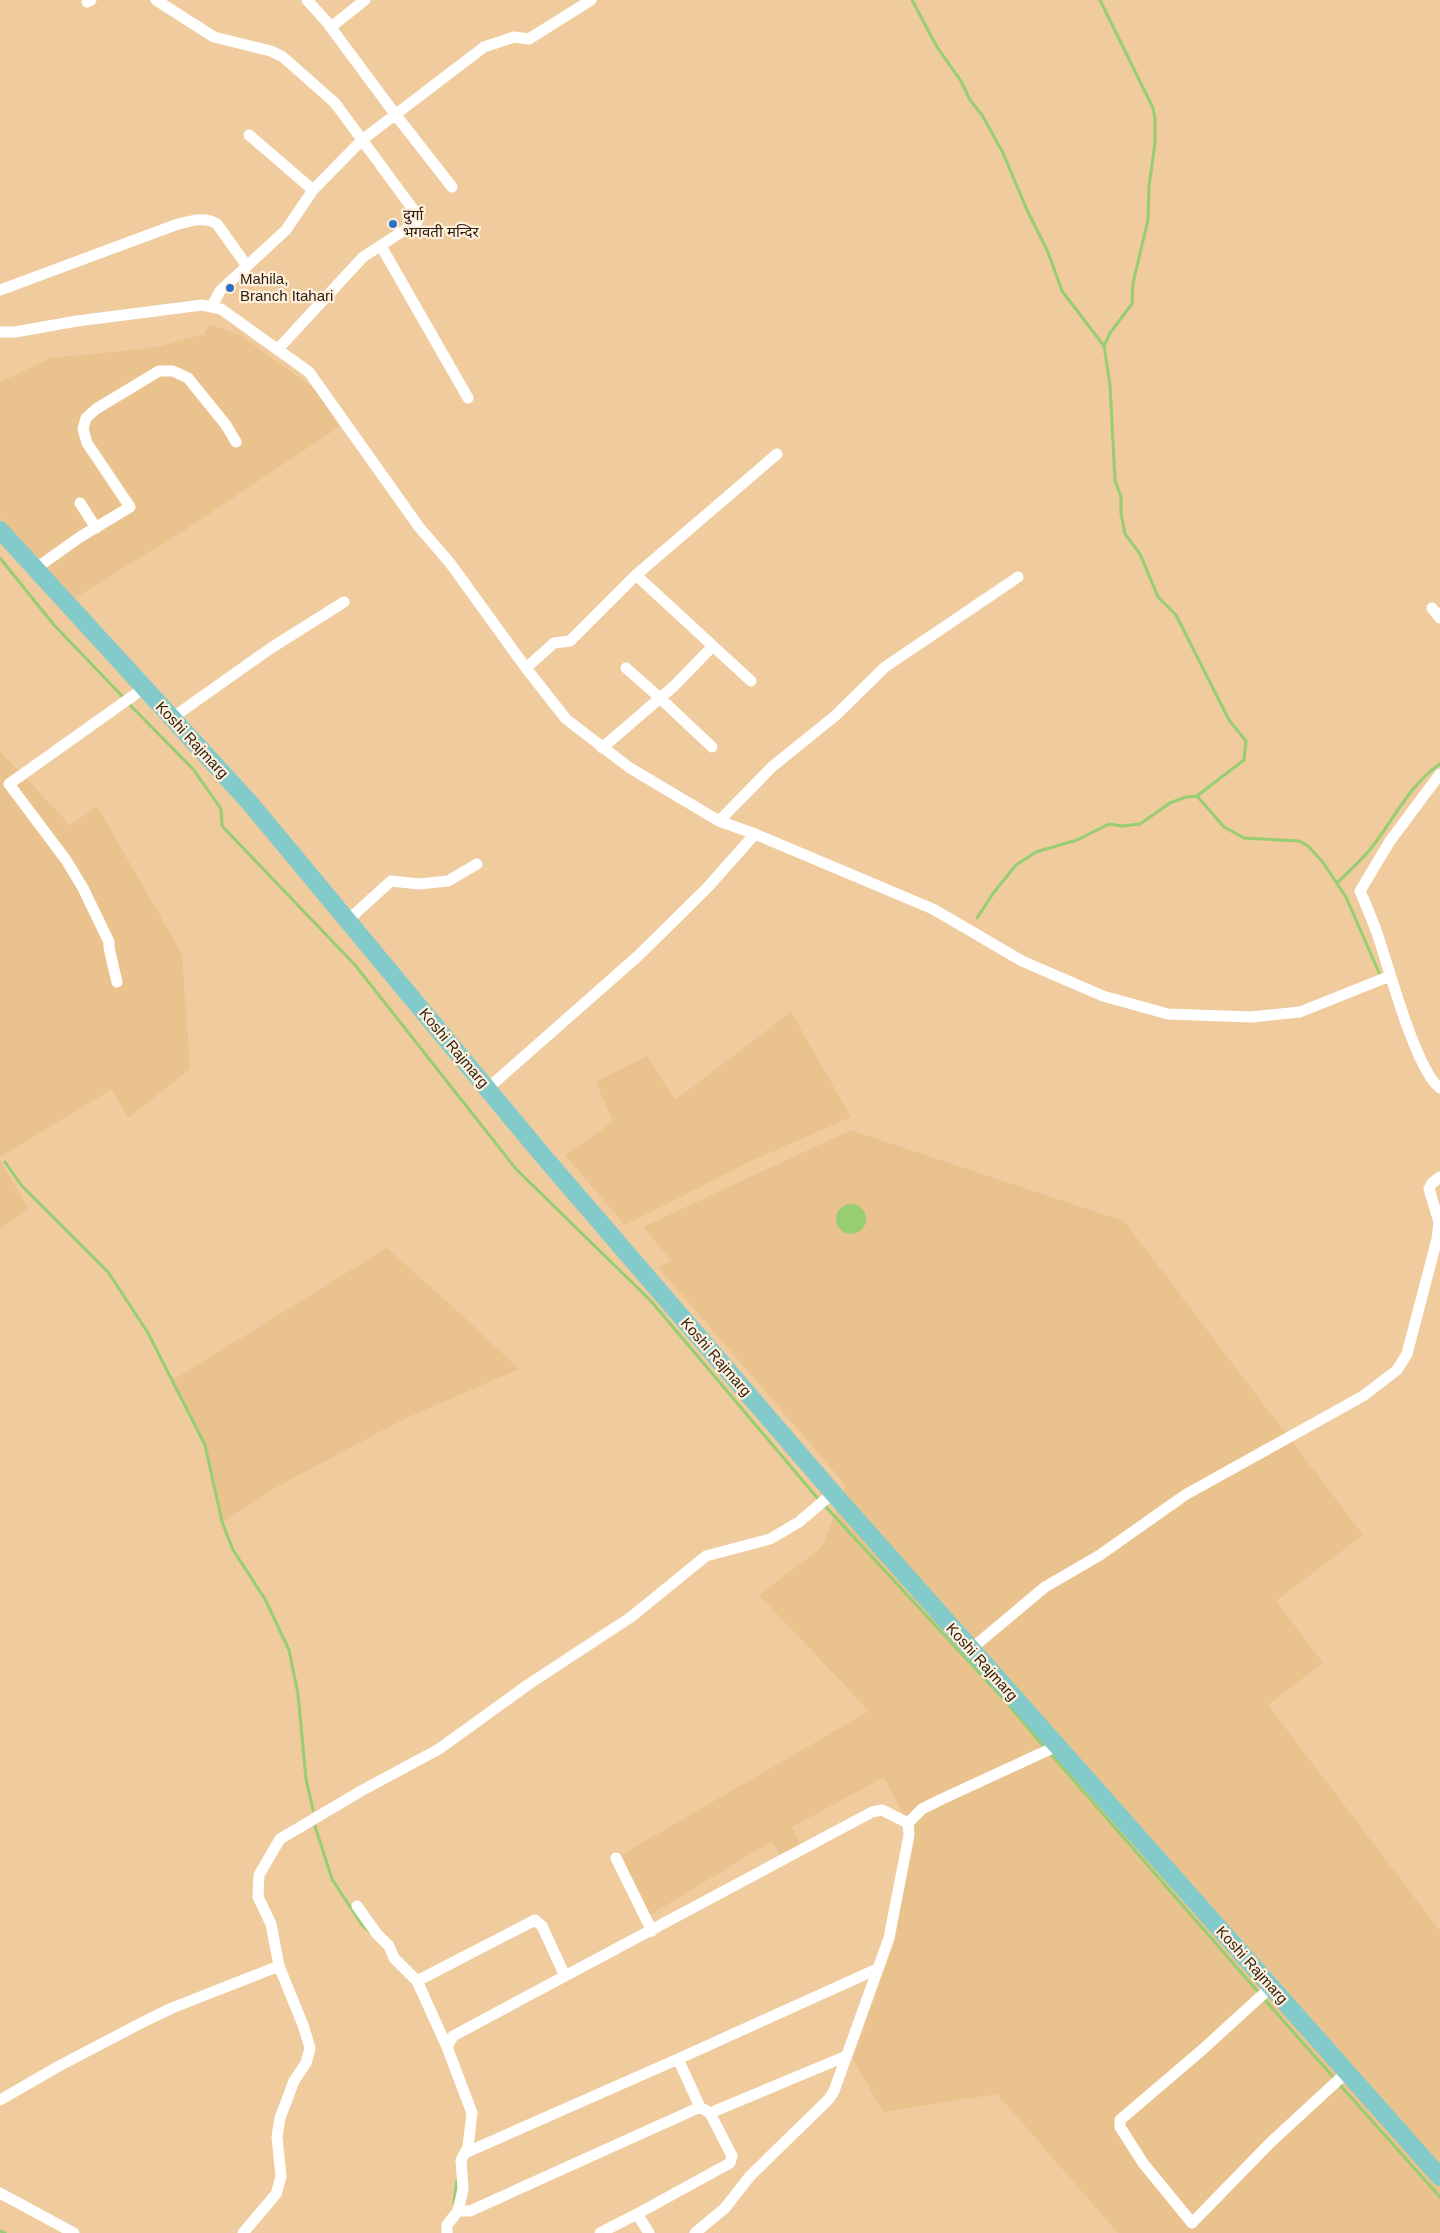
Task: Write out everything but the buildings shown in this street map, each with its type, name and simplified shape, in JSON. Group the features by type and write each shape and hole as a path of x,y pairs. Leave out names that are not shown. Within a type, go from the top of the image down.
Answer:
{"main road":[{"name":"Koshi Rajmarg","path":"0,530 249,802 487,1089 830,1496 971,1649 1440,2177"}],"street":[{"path":"156,0 214,37 271,51 283,57 335,103 418,216 417,222 363,257 278,349"},
{"path":"307,0 330,27 394,114 452,187"},
{"path":"330,27 365,0"},
{"path":"212,306 220,291 286,230 312,190 362,140 394,114 484,47 514,37 529,39 591,0"},
{"path":"249,135 312,190"},
{"path":"0,290 178,224 204,219 211,220 217,224 247,266"},
{"path":"380,246 468,398"},
{"path":"0,332 15,332 77,321 202,305 212,306 221,310 309,372 418,527 450,563 526,668 566,719 630,768 719,821 755,834 933,909 1022,961 1103,996 1168,1014 1251,1017 1300,1012 1390,976"},
{"path":"35,569 130,507 86,443 83,429 86,418 96,410 159,371 173,371 188,378 226,426 236,442"},
{"path":"526,668 554,643 570,641 636,576 777,454"},
{"path":"80,503 96,528"},
{"path":"636,576 751,681"},
{"path":"719,821 773,766 835,716 885,667 1018,577"},
{"path":"172,718 271,648 344,602"},
{"path":"1432,608 1440,618"},
{"path":"602,748 660,698 713,646"},
{"path":"626,668 712,747"},
{"path":"117,982 108,948 109,942 83,888 66,860 8,784 144,688"},
{"path":"1440,774 1390,841 1360,891 1377,933 1390,976 1432,1083 1440,1088"},
{"path":"487,1089 638,956 707,888 755,834"},
{"path":"348,920 391,881 419,884 448,880 477,864"},
{"path":"971,1649 1045,1587 1100,1555 1185,1495 1363,1396 1397,1370 1407,1354 1437,1239 1439,1222 1429,1189 1432,1182 1440,1177"},
{"path":"243,2233 276,2194 281,2177 277,2138 280,2118 294,2081 306,2063 310,2048 279,1966 271,1924 258,1897 259,1875 280,1839 361,1791 439,1749 529,1684 631,1617 706,1556 770,1540 799,1522 830,1496"},
{"path":"695,2233 725,2208 750,2176 829,2099 840,2076 844,2058 889,1938 909,1835 908,1823 922,1809 942,1798 1057,1746"},
{"path":"447,2047 453,2036 652,1931 788,1855 872,1812 882,1810 908,1823"},
{"path":"616,1858 652,1931"},
{"path":"357,1906 377,1934 389,1946 394,1958 417,1981 447,2047 472,2114 468,2146 461,2160 463,2189 458,2211 446,2225 447,2233"},
{"path":"417,1981 535,1920 542,1926 565,1976"},
{"path":"0,2100 59,2066 172,2008 225,1989 279,1966"},
{"path":"465,2153 877,1969"},
{"path":"1271,1987 1202,2050 1120,2120 1120,2126 1144,2163 1192,2223 1271,2142 1347,2072"},
{"path":"710,2113 844,2058"},
{"path":"600,2233 730,2163 732,2156 710,2113 700,2107 678,2059"},
{"path":"458,2211 470,2211 700,2107"},
{"path":"0,2193 74,2233"},
{"path":"637,2214 649,2233"}],"shaded area":[{"path":"210,324 240,335 315,389 339,427 185,530 73,599 0,517 0,382 51,358 153,348 204,334"},
{"path":"0,751 62,816 69,826 97,806 182,954 190,1069 128,1118 112,1089 0,1157"},
{"path":"791,1012 851,1117 751,1161 625,1225 565,1155 613,1122 596,1082 647,1056 675,1100"},
{"path":"851,1130 1124,1221 1363,1535 1276,1601 1323,1663 1268,1705 1440,1931 1440,2233 1118,2233 997,2094 883,2112 853,2059 895,1940 908,1823 884,1777 792,1827 801,1846 780,1857 772,1841 645,1918 616,1858 869,1711 759,1595 822,1547 846,1485 659,1268 671,1260 643,1227"},
{"path":"0,1160 28,1208 0,1229"},
{"path":"851,1204 862,1208 866,1219 862,1230 851,1234 840,1230 836,1219 840,1208"},
{"path":"387,1248 519,1369 406,1418 280,1485 222,1522 205,1445 171,1381"}],"waterway":[{"path":"912,0 937,47 961,81 970,100 982,115 1003,153 1027,210 1048,252 1062,291 1104,346"},
{"path":"977,918 994,892 1016,865 1036,852 1077,840 1109,824 1122,826 1140,824 1170,803 1186,797 1197,796 1244,760 1246,741 1229,720 1176,615 1158,597 1140,554 1125,534 1121,513 1121,497 1115,480 1110,385 1104,346 1110,333 1132,304 1133,283 1148,220 1149,186 1155,143 1155,118 1153,108 1100,0"},
{"path":"0,558 54,625 124,698"},
{"path":"128,703 193,769 221,809 222,826 355,965 516,1169 651,1301 819,1500"},
{"path":"1337,883 1368,852 1420,781 1440,764"},
{"path":"1197,796 1224,827 1244,838 1299,841 1308,846 1322,861 1346,897 1380,975"},
{"path":"5,1162 22,1186 108,1272 148,1333 205,1445 222,1522 233,1550 265,1599 289,1650 298,1694 306,1779 313,1810"},
{"path":"824,1505 1007,1703 1045,1748"},
{"path":"1049,1752 1259,1993"},
{"path":"315,1826 332,1879 362,1925 370,1932"},
{"path":"1264,1999 1334,2078"},
{"path":"1339,2084 1440,2197"},
{"path":"454,2203 457,2180"},
{"path":"0,2231 5,2233"}],"place":[{"name":"दुर्गा भगवती मन्दिर","path":"393,224"},
{"name":"Mahila, Branch Itahari","path":"230,288"}]}
